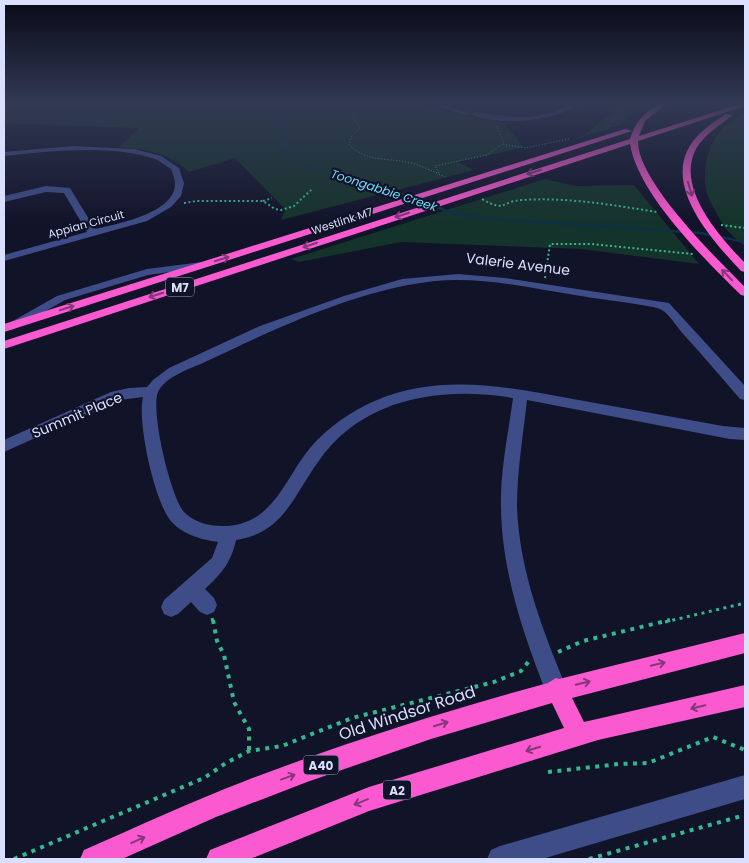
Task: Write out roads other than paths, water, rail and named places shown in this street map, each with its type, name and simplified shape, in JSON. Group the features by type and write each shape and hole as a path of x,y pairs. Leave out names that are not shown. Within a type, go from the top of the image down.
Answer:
{"highway":[{"name":"Westlink M7","path":"202,265 586,144"},
{"name":"Westlink M7","path":"4,345 356,229 624,144"},
{"path":"634,144 643,170 671,211 709,256 745,293"},
{"path":"694,144 690,152 687,167 691,194 700,214 713,233 745,269"},
{"name":"Old Windsor Road","path":"93,859 262,786 395,738 556,690 745,643"},
{"path":"556,690 579,735"},
{"name":"A2","path":"219,859 370,799 579,735 745,696"}],"street":[{"name":"Appian Circuit","path":"4,154 29,150 72,148 129,151 152,155 171,163 180,175 178,192 173,204 144,219 4,258"},
{"path":"4,198 46,189 67,190 93,234"},
{"path":"7,327 60,298 147,272 202,265"},
{"name":"Valerie Avenue","path":"151,392 161,380 174,371 226,346 297,316 382,287 406,281 458,277 484,278 665,306 745,395"},
{"path":"151,392 148,404 150,426 167,498 175,514 189,526 208,533 228,534 250,530 270,517 286,501 311,458 324,442 358,416 380,404 406,395 454,388 521,395 745,434"},
{"name":"Summit Place","path":"4,447 108,398 129,393 151,392"},
{"path":"521,395 509,507 511,542 517,575 528,615 556,690"},
{"path":"171,607 218,564 224,554 228,534"},
{"path":"192,589 207,605"},
{"path":"500,859 745,787"}],"waterway":[{"name":"Toongabbie Creek","path":"286,144 287,154 308,166 341,178 375,187"},
{"name":"Toongabbie Creek","path":"370,186 399,193 450,212 482,218 701,233 745,242"}]}
